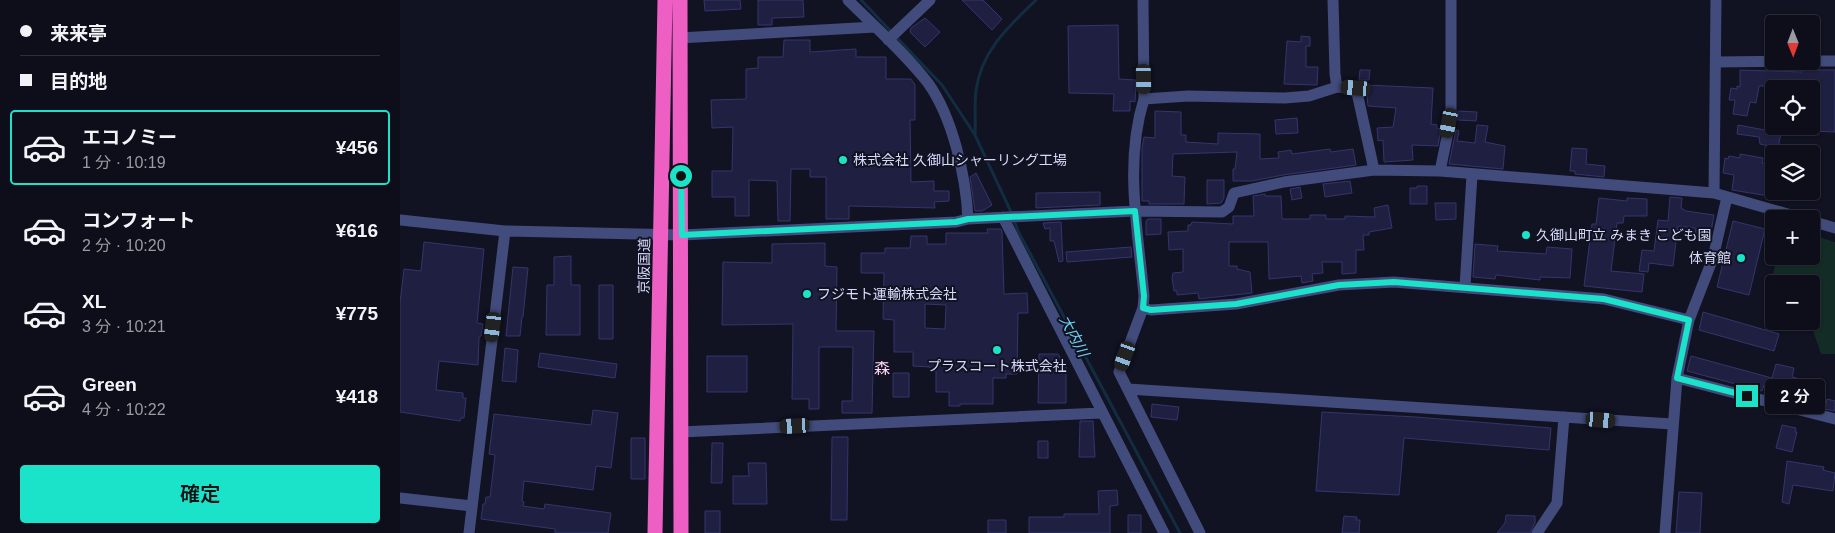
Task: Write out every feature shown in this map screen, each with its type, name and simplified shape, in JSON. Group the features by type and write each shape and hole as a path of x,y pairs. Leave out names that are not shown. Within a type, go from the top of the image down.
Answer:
{"highway":[{"name":"京阪国道","path":"655,533 665,0"},
{"path":"680,0 682,235 680,432 682,533"}],"street":[{"path":"848,0 928,84 942,109 962,175 968,219"},
{"path":"888,40 930,0"},
{"path":"1143,0 1144,99 1136,124 1133,152 1135,211 1144,296 1143,308 1119,372 1200,533"},
{"path":"1333,0 1337,87"},
{"path":"1440,171 1451,118 1451,0"},
{"path":"1714,193 1716,0"},
{"path":"679,38 875,27"},
{"path":"1716,62 1765,61"},
{"path":"1820,61 1835,61"},
{"path":"1144,99 1188,96 1285,98 1309,96 1337,87 1356,88 1374,170"},
{"path":"400,220 505,231 682,235 956,222 968,219 1030,215 1135,211 1222,212 1229,207 1234,193 1284,182 1374,170 1440,171 1714,193 1773,210"},
{"path":"1465,287 1472,175"},
{"path":"1665,533 1677,378 1689,320 1712,258 1727,197"},
{"path":"1005,217 1101,413 1164,533"},
{"path":"1820,224 1835,228"},
{"path":"469,533 505,231"},
{"path":"1143,308 1151,310 1236,304 1339,285 1394,282 1604,299 1689,320"},
{"path":"1677,378 1835,419"},
{"path":"1128,390 1672,424"},
{"path":"680,432 1101,413"},
{"path":"1537,533 1557,503 1564,417"},
{"path":"400,498 472,506"}],"green space":[{"path":"1820,238 1835,242 1835,354 1821,354 1813,330 1820,330 1820,275 1773,275 1775,265 1820,265"}],"building":[{"path":"704,0 740,0 741,9 705,11"},
{"path":"758,0 803,0 804,17 772,18 772,25 758,25"},
{"path":"962,0 983,0 1002,19 992,30"},
{"path":"925,18 940,32 925,47 910,32 911,28"},
{"path":"1118,25 1119,79 1136,80 1135,102 1130,101 1130,111 1113,111 1114,94 1069,93 1068,26"},
{"path":"1301,36 1310,37 1310,46 1306,46 1306,67 1318,67 1317,85 1284,84 1287,41 1301,42"},
{"path":"784,40 810,40 810,52 856,49 856,57 886,57 886,79 911,79 915,85 915,120 910,120 911,182 934,181 934,191 949,191 949,201 934,202 935,208 849,206 849,219 826,219 826,177 810,177 810,169 791,169 790,221 778,221 777,181 749,180 749,216 735,216 735,197 712,197 712,171 732,171 733,127 712,128 711,100 746,99 746,69 758,68 758,57 783,57"},
{"path":"1360,70 1370,70 1369,80 1359,80"},
{"path":"1740,70 1802,72 1802,70 1835,70 1835,132 1820,131 1820,80 1765,80 1765,86 1759,86 1756,103 1750,102 1747,116 1733,114 1735,100 1729,100 1731,88 1737,89 1737,86 1740,87"},
{"path":"1366,85 1433,88 1431,124 1437,125 1437,129 1441,129 1438,146 1412,145 1413,160 1384,162 1383,140 1378,141 1377,128 1393,127 1396,108 1368,106"},
{"path":"1155,111 1181,112 1181,135 1186,135 1186,142 1218,144 1218,133 1260,134 1260,159 1279,158 1278,152 1291,150 1292,154 1330,149 1331,152 1353,149 1356,165 1252,181 1233,181 1233,169 1235,169 1237,152 1173,154 1172,176 1185,177 1184,204 1149,204 1149,201 1142,201 1142,148 1144,137 1155,138"},
{"path":"1458,111 1477,112 1476,121 1458,120"},
{"path":"1297,118 1298,133 1276,134 1275,120"},
{"path":"1477,125 1488,126 1485,142 1505,146 1503,169 1449,164 1456,130 1459,131 1457,141 1475,143"},
{"path":"1738,125 1765,130 1765,135 1781,135 1779,145 1765,145 1760,144 1759,137 1737,134"},
{"path":"1572,148 1587,149 1586,164 1605,166 1604,177 1575,174 1575,171 1570,171"},
{"path":"1740,154 1763,158 1762,163 1765,164 1765,195 1732,190 1734,175 1723,173 1725,158 1728,159 1729,156 1740,158"},
{"path":"976,173 992,205 982,211 975,211 970,177"},
{"path":"1207,180 1224,180 1224,198 1221,203 1207,204"},
{"path":"1350,181 1352,193 1325,197 1323,184"},
{"path":"1417,186 1427,186 1427,204 1410,204 1410,188 1417,188"},
{"path":"1300,187 1302,198 1292,200 1290,189"},
{"path":"1100,192 1100,205 1036,208 1036,193"},
{"path":"1265,194 1265,196 1281,196 1282,219 1310,219 1310,215 1326,215 1326,219 1345,219 1345,216 1375,217 1374,208 1388,205 1392,228 1369,232 1369,235 1363,235 1364,250 1356,250 1356,273 1342,274 1342,262 1322,262 1323,273 1312,274 1313,281 1302,283 1301,276 1269,279 1268,242 1229,242 1229,266 1237,266 1237,269 1250,272 1252,293 1199,299 1198,293 1177,295 1177,291 1174,291 1172,278 1173,273 1183,272 1183,249 1169,250 1168,232 1188,231 1188,225 1191,225 1192,222 1233,224 1233,216 1254,216 1253,196"},
{"path":"1670,197 1682,198 1681,208 1686,211 1714,215 1710,237 1696,235 1695,228 1678,226 1673,266 1649,263 1648,272 1639,271 1642,250 1654,251 1658,220 1668,221"},
{"path":"1599,198 1627,201 1627,198 1647,199 1647,216 1624,216 1623,223 1617,223 1611,271 1644,274 1642,292 1584,286 1592,224 1596,224"},
{"path":"1435,203 1456,203 1456,219 1436,220"},
{"path":"1148,219 1161,219 1161,234 1146,235 1146,221"},
{"name":"体育館","path":"1733,221 1765,229 1749,295 1717,287"},
{"path":"1061,222 1063,261 1059,262 1054,241 1050,241 1050,228 1045,229 1043,223"},
{"path":"987,229 1001,229 1002,232 1004,294 1027,293 1028,313 1018,313 1017,374 1006,374 1006,378 993,378 993,404 949,406 949,392 936,392 936,371 930,371 930,367 913,366 913,352 894,352 894,320 883,319 884,273 861,273 861,253 885,253 885,248 910,248 911,236 927,236 927,244 946,244 946,233 988,233","holes":["925,304 946,305 945,329 925,328"]},
{"path":"424,242 484,249 477,323 483,324 481,336 479,337 478,365 439,361 436,390 463,393 463,398 466,398 464,418 461,418 460,421 400,412 400,303 404,269 421,271"},
{"path":"825,243 825,266 837,267 836,331 874,331 872,413 842,413 842,401 852,401 853,347 819,347 819,409 809,409 809,399 792,399 793,324 722,325 723,262 772,263 772,244"},
{"path":"1475,244 1498,246 1497,251 1546,254 1547,247 1572,249 1570,278 1540,277 1540,280 1496,275 1495,279 1473,277"},
{"path":"1131,247 1132,257 1067,262 1066,252"},
{"path":"571,256 571,285 580,285 580,335 546,335 547,285 554,285 554,257"},
{"path":"513,267 528,268 520,336 506,336"},
{"path":"599,285 613,285 613,339 599,339"},
{"path":"1703,312 1779,334 1774,351 1699,330"},
{"path":"505,348 518,350 516,382 502,381"},
{"path":"540,353 617,364 615,378 538,367"},
{"path":"1039,354 1058,354 1066,367 1066,403 1038,403"},
{"path":"707,356 747,356 747,392 707,392"},
{"path":"1691,356 1772,378 1776,364 1794,368 1792,377 1818,383 1813,402 1789,396 1790,391 1764,385 1762,391 1687,371"},
{"path":"893,373 909,373 909,397 893,397"},
{"path":"1827,399 1835,401 1835,411 1825,409"},
{"path":"1152,404 1179,407 1177,420 1151,417"},
{"path":"593,410 618,413 611,468 596,466 593,490 524,481 522,501 524,502 523,506 544,509 545,504 611,513 608,533 555,533 555,529 481,519 483,504 485,504 486,497 490,497 495,455 489,454 494,414 591,425"},
{"path":"1322,412 1416,417 1551,428 1549,450 1404,438 1399,495 1316,491"},
{"path":"1080,421 1093,421 1095,457 1079,457"},
{"path":"1782,425 1796,428 1795,432 1797,432 1792,452 1776,448"},
{"path":"832,437 848,437 847,520 831,520"},
{"path":"631,438 645,438 645,479 631,479"},
{"path":"1038,441 1048,441 1048,458 1038,458"},
{"path":"712,443 723,443 722,483 711,483"},
{"path":"1787,461 1824,467 1823,470 1835,473 1833,491 1793,485 1789,504 1782,502"},
{"path":"748,463 766,463 767,504 733,504 733,476 749,476"},
{"path":"1117,490 1118,505 1110,506 1110,533 1029,533 1029,517 1099,514 1098,491"},
{"path":"1679,492 1702,493 1700,533 1676,533"},
{"path":"705,511 720,511 720,533 705,533"},
{"path":"1128,515 1141,515 1141,533 1128,533"},
{"path":"1506,515 1535,516 1535,523 1530,533 1497,533 1505,523"},
{"path":"1344,516 1357,517 1356,520 1360,520 1359,533 1342,533"},
{"path":"988,520 1006,520 1006,533 988,533"}],"waterway":[{"path":"861,0 942,85 975,135 1012,214"},
{"path":"975,134 976,91 984,64 990,51 1006,30 1036,0"},
{"name":"大内川","path":"1014,220 1018,231 1180,533"}],"place":[{"name":"株式会社 久御山シャーリング工場","path":"843,160"},
{"name":"久御山町立 みまき こども園","path":"1526,235"},
{"name":"体育館","path":"1741,258"},
{"name":"フジモト運輸株式会社","path":"807,294"},
{"name":"プラスコート株式会社","path":"997,350"}],"district":[{"name":"森","path":"882,368"}],"route":[{"path":"681,176 682,235 956,222 968,219 1007,216 1135,211 1140,246 1144,296 1143,308 1151,310 1236,304 1339,285 1394,282 1604,299 1689,320 1677,378 1747,396"}]}
